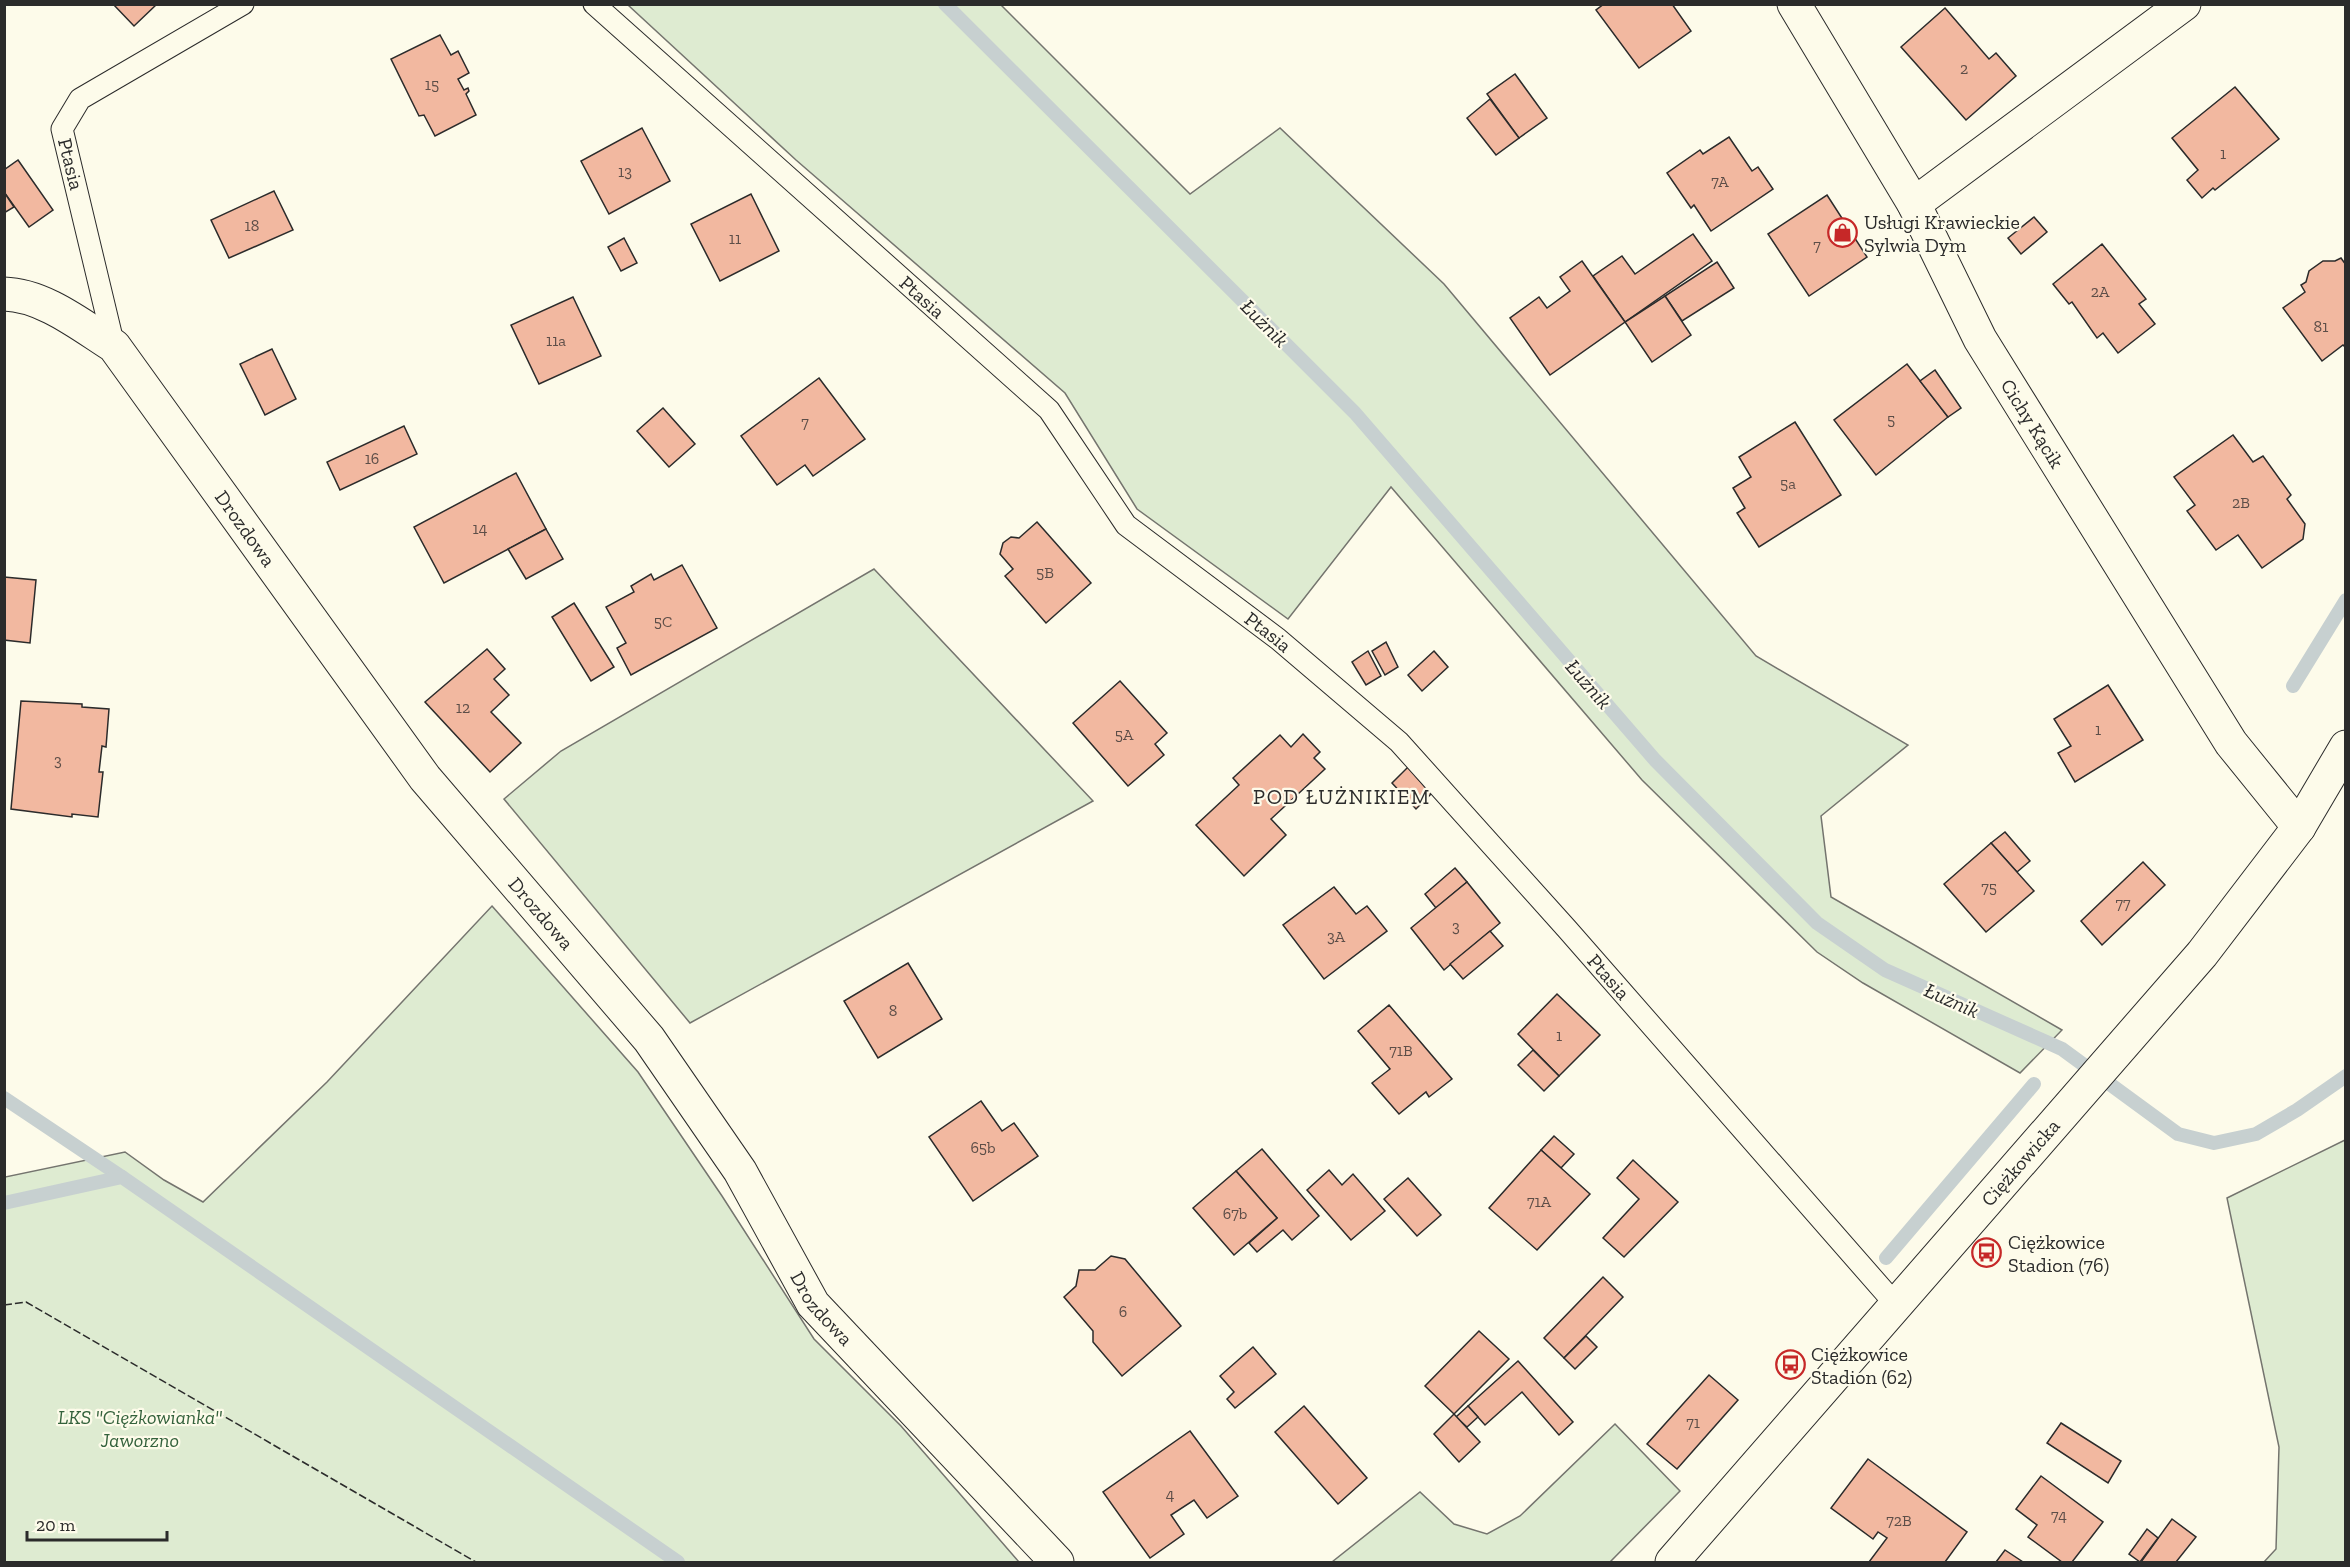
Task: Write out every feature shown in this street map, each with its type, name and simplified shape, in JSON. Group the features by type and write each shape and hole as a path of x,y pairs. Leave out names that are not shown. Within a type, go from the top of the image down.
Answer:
{"street":[{"name":"Cichy Kącik","path":"1794,4 1914,204 1980,339 2231,743 2299,827"},
{"path":"1914,204 2184,4"},
{"name":"Drozdowa","path":"4,294 17,294 58,312 114,346 425,778 649,1039 741,1171 813,1304 1057,1563"},
{"name":"Ciężkowicka","path":"1672,1563 2202,954 2299,827 2346,747"}],"lane":[{"name":"Ptasia","path":"114,346 62,129 80,99 243,4"},
{"name":"Ptasia","path":"594,4 1049,410 1126,525 1278,639 1399,742 1567,929 1897,1306"}],"green space":[{"path":"628,5 1001,5 1190,194 1280,128 1444,284 1756,656 1908,745 1821,816 1831,897 2062,1030 2020,1073 1863,983 1817,952 1642,780 1391,487 1288,619 1137,509 1065,393 796,160"},
{"path":"874,569 1093,801 690,1023 504,799 561,751"},
{"name":"LKS \"Ciężkowianka\" Jaworzno","path":"492,906 638,1072 722,1196 814,1339 901,1426 1019,1562 5,1562 5,1177 125,1152 164,1180 203,1202 327,1082"},
{"path":"2345,1140 2345,1562 2264,1562 2276,1549 2279,1447 2227,1198"},
{"path":"1615,1424 1680,1491 1610,1562 1332,1562 1420,1492 1454,1524 1487,1534 1520,1516"}],"building":[{"path":"113,4 157,4 134,26"},
{"path":"1604,4 1672,4 1691,31 1639,68 1596,10"},
{"path":"1945,8 1989,59 1996,53 2016,76 1966,120 1901,47"},
{"path":"440,35 451,55 458,51 469,73 458,79 464,90 468,88 469,91 466,94 476,115 435,136 424,115 419,116 391,59"},
{"path":"1515,74 1547,118 1519,138 1487,94"},
{"path":"2235,87 2279,139 2202,198 2187,180 2198,170 2172,138"},
{"path":"1490,99 1519,138 1496,155 1467,118"},
{"path":"642,128 670,181 609,214 581,161"},
{"path":"1729,137 1752,171 1758,167 1773,189 1711,231 1694,205 1691,208 1667,173 1700,150 1703,154"},
{"path":"18,160 53,210 29,227 4,192 4,170"},
{"path":"274,191 293,230 229,258 211,220"},
{"path":"4,192 14,207 4,213"},
{"path":"751,194 779,251 720,281 691,224"},
{"path":"1827,195 1867,257 1809,296 1768,234"},
{"path":"2034,217 2047,232 2021,254 2008,238"},
{"path":"1693,234 1712,261 1625,322 1593,276 1622,256 1635,274"},
{"path":"624,238 637,263 621,271 608,247"},
{"path":"2102,244 2146,299 2139,304 2155,324 2118,353 2103,333 2097,338 2072,302 2069,304 2053,284"},
{"path":"2341,258 2346,265 2346,348 2343,345 2322,361 2283,308 2305,292 2301,285 2306,282 2309,271 2323,261 2335,261"},
{"path":"1582,261 1625,322 1550,375 1510,318 1539,297 1547,308 1570,291 1560,277"},
{"path":"1717,262 1734,288 1682,321 1665,296"},
{"path":"1665,296 1691,335 1652,362 1625,322"},
{"path":"573,297 601,356 539,384 511,325"},
{"path":"272,349 296,399 265,415 240,364"},
{"path":"1907,364 1948,417 1876,475 1834,420"},
{"path":"1935,370 1961,408 1948,417 1920,381"},
{"path":"819,378 865,439 813,476 805,465 777,485 741,436"},
{"path":"663,408 695,444 669,467 637,431"},
{"path":"1795,422 1841,495 1759,547 1737,513 1745,508 1733,488 1751,477 1739,457"},
{"path":"404,426 417,454 340,490 327,462"},
{"path":"2233,435 2253,462 2263,456 2291,495 2287,499 2305,524 2303,539 2262,568 2238,535 2216,550 2187,511 2195,505 2174,477"},
{"path":"516,473 546,529 444,583 414,527"},
{"path":"1037,522 1091,583 1046,623 1005,576 1013,569 1000,554 1003,543 1011,537 1019,538"},
{"path":"546,529 563,559 526,579 508,549"},
{"path":"682,565 717,628 631,675 617,648 626,643 606,607 634,592 631,586 651,574 654,580"},
{"path":"4,577 36,580 30,643 4,640"},
{"path":"574,603 614,667 591,681 552,617"},
{"path":"1386,642 1398,667 1385,675 1372,651"},
{"path":"487,649 505,669 494,679 509,695 491,712 521,743 490,772 425,702"},
{"path":"1368,651 1381,676 1366,685 1352,662"},
{"path":"1434,651 1448,667 1422,691 1408,675"},
{"path":"1120,681 1167,733 1155,744 1164,755 1128,786 1073,723"},
{"path":"2108,685 2143,740 2075,782 2058,753 2071,746 2054,719"},
{"path":"21,701 82,704 82,707 109,709 106,747 102,746 99,772 103,772 98,817 72,814 72,817 11,809"},
{"path":"1303,734 1320,752 1314,758 1325,769 1271,819 1286,835 1244,876 1196,825 1239,785 1233,778 1280,735 1291,747"},
{"path":"1408,767 1431,794 1416,809 1392,783"},
{"path":"2005,832 2030,861 2017,872 1991,843"},
{"path":"1991,843 2034,891 1986,932 1944,884"},
{"path":"2143,862 2165,885 2102,945 2081,921"},
{"path":"1455,868 1467,882 1436,908 1425,894"},
{"path":"1467,882 1500,923 1444,970 1411,928"},
{"path":"1334,887 1356,914 1367,906 1387,931 1324,979 1283,925"},
{"path":"1490,931 1503,946 1463,979 1450,964"},
{"path":"908,963 942,1019 878,1058 844,1001"},
{"path":"1557,994 1600,1035 1559,1076 1518,1034"},
{"path":"1389,1005 1452,1079 1429,1097 1426,1092 1399,1114 1372,1083 1390,1069 1358,1031"},
{"path":"1533,1050 1559,1076 1544,1091 1518,1065"},
{"path":"981,1101 1002,1131 1014,1123 1038,1156 973,1201 929,1137"},
{"path":"1554,1136 1574,1154 1561,1168 1541,1150"},
{"path":"1262,1149 1319,1216 1292,1240 1283,1230 1257,1252 1249,1243 1277,1218 1236,1171"},
{"path":"1541,1150 1590,1194 1537,1250 1489,1208"},
{"path":"1633,1160 1678,1202 1624,1257 1603,1238 1639,1199 1617,1178"},
{"path":"1329,1170 1342,1185 1353,1174 1385,1211 1351,1240 1307,1190"},
{"path":"1236,1171 1277,1218 1234,1255 1193,1208"},
{"path":"1408,1178 1441,1215 1417,1236 1384,1199"},
{"path":"1111,1256 1125,1259 1181,1326 1122,1376 1093,1342 1093,1331 1064,1297 1076,1286 1079,1270 1095,1270"},
{"path":"1603,1277 1623,1297 1564,1358 1544,1338"},
{"path":"1479,1331 1509,1359 1454,1414 1425,1386"},
{"path":"1586,1336 1597,1347 1575,1369 1564,1358"},
{"path":"1253,1347 1276,1374 1235,1408 1227,1399 1234,1392 1220,1376"},
{"path":"1518,1361 1573,1422 1559,1435 1522,1392 1485,1425 1468,1406"},
{"path":"1709,1375 1738,1400 1677,1469 1647,1444"},
{"path":"1304,1406 1367,1478 1338,1504 1275,1432"},
{"path":"1468,1406 1478,1417 1467,1427 1456,1417"},
{"path":"1454,1414 1480,1442 1459,1462 1434,1434"},
{"path":"2061,1423 2121,1461 2108,1483 2047,1443"},
{"path":"1190,1431 1238,1496 1207,1518 1194,1500 1171,1515 1184,1534 1150,1558 1103,1492"},
{"path":"1868,1459 1967,1532 1945,1562 1869,1562 1887,1538 1878,1532 1873,1539 1831,1508"},
{"path":"2041,1476 2103,1522 2072,1562 2062,1562 2028,1537 2037,1525 2016,1509"},
{"path":"2172,1519 2196,1537 2176,1562 2141,1562"},
{"path":"2147,1529 2158,1538 2140,1562 2129,1554"},
{"path":"2005,1550 2023,1562 1996,1562"}],"waterway":[{"name":"Łużnik","path":"945,4 1355,413 1655,760 1817,923 1885,970 2062,1049 2178,1134 2214,1143 2256,1134 2297,1110 2346,1076"},
{"path":"2293,686 2346,600"},
{"path":"1886,1258 2034,1084"},
{"path":"4,1098 122,1177"},
{"path":"4,1203 122,1177 678,1562"}],"fence":[{"path":"4,1305 26,1302 476,1562"}],"place":[{"name":"Usługi Krawieckie Sylwia Dym","path":"1843,233"},
{"name":"Ciężkowice Stadion (76)","path":"1987,1253"},
{"name":"Ciężkowice Stadion (62)","path":"1790,1365"}],"district":[{"name":"POD ŁUŻNIKIEM","path":"1342,796"}]}
